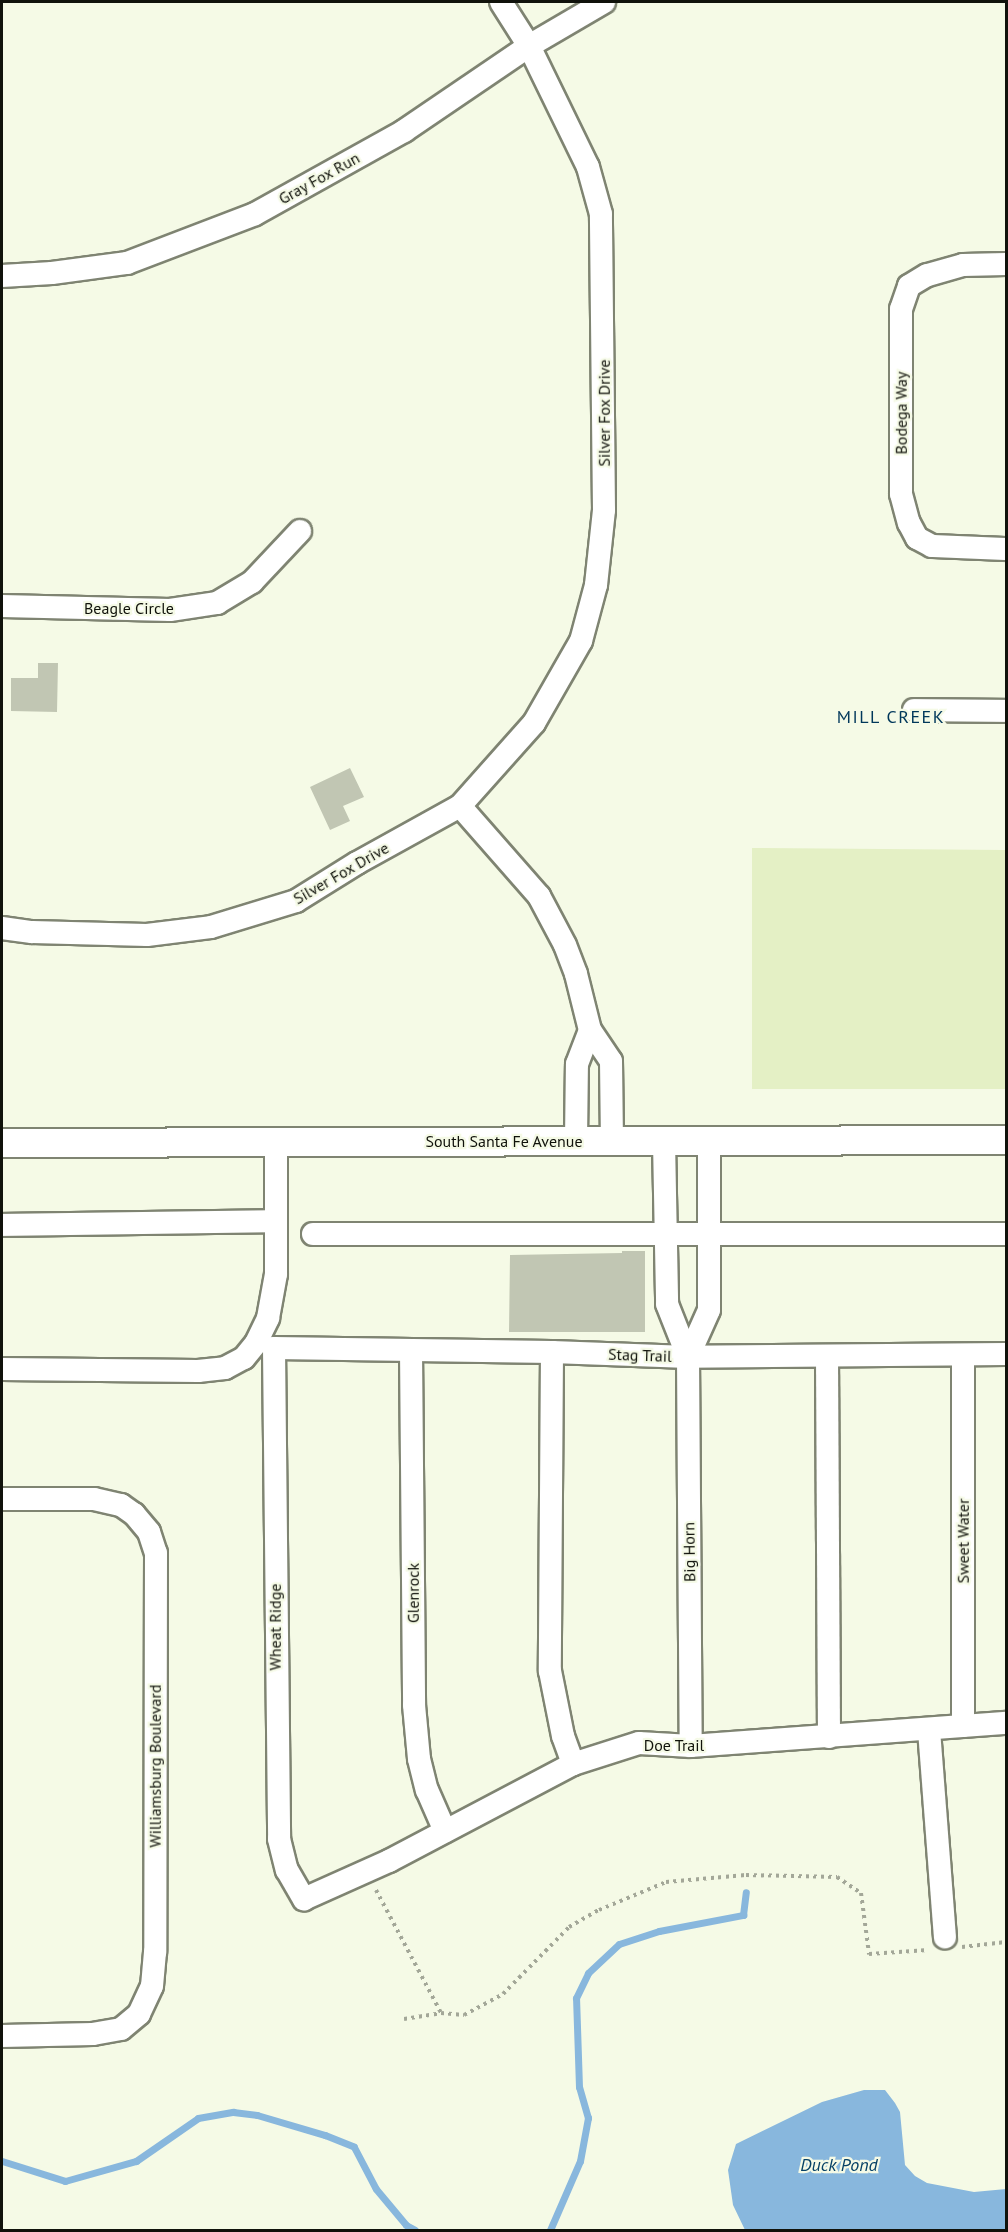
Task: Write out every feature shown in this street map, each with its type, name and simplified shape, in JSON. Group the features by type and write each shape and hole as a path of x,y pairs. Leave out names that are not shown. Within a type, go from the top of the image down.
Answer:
{"main road":[{"name":"South Santa Fe Avenue","path":"2,1143 1006,1140"}],"street":[{"name":"Silver Fox Drive","path":"2,928 32,932 147,935 212,927 296,902 357,863 460,806 534,723 581,641 596,585 604,510 601,214 588,167 529,46 501,2"},
{"name":"Gray Fox Run","path":"2,276 52,273 127,263 255,214 404,131 529,46 604,2"},
{"name":"Bodega Way","path":"1006,264 963,265 927,276 909,286 901,309 901,494 909,523 917,538 932,546 950,549 1006,549"},
{"name":"Beagle Circle","path":"2,606 170,610 217,603 252,582 300,531"},
{"path":"914,710 1006,711"},
{"path":"460,806 539,896 573,964 590,1030 611,1061 612,1141"},
{"path":"576,1141 577,1064 590,1030"},
{"path":"2,1369 198,1371 225,1368 244,1358 256,1343 268,1318 276,1274 276,1142"},
{"name":"Big Horn","path":"664,1142 667,1304 688,1357 691,1746"},
{"name":"Big Horn","path":"688,1357 709,1310 708,1142"},
{"path":"2,1225 276,1221"},
{"path":"313,1234 1006,1234"},
{"name":"Stag Trail","path":"274,1348 552,1352 688,1357 1006,1353"},
{"name":"Wheat Ridge","path":"274,1348 279,1828 287,1870 304,1899"},
{"name":"Glenrock","path":"411,1350 414,1705 419,1759 427,1790 445,1831"},
{"path":"552,1352 550,1671 562,1736 573,1764"},
{"name":"Sweet Water","path":"963,1355 963,1726"},
{"path":"827,1356 829,1737"},
{"name":"Williamsburg Boulevard","path":"2,1500 94,1499 121,1505 134,1514 149,1532 156,1553 155,1940 152,1986 140,2014 121,2029 93,2034 2,2036"},
{"name":"Doe Trail","path":"304,1899 366,1871 573,1764 639,1743 691,1746 1006,1723"},
{"path":"929,1730 945,1945"}],"path":[{"path":"366,1871 441,2013"},
{"path":"405,2019 441,2013 464,2015 503,1994 569,1927 599,1910 666,1882 746,1875 837,1877 861,1893 869,1954 945,1945 1006,1942"}],"green space":[{"path":"752,848 1006,850 1006,1089 752,1089"}],"water":[{"name":"Duck Pond","path":"864,2090 885,2090 895,2103 900,2112 905,2165 915,2176 927,2183 974,2192 1006,2189 1006,2230 745,2230 733,2205 728,2170 736,2144 822,2102"}],"building":[{"path":"38,663 58,663 57,712 11,711 11,678 38,678"},
{"path":"350,768 364,797 343,806 350,821 330,830 310,787"},
{"path":"622,1251 645,1251 645,1332 509,1332 510,1255 622,1253"}],"waterway":[{"path":"550,2230 580,2161 588,2118 579,2087 576,1998 588,1973 619,1944 659,1931 743,1915 746,1892"},
{"path":"2,2161 65,2181 136,2161 198,2118 233,2112 257,2115 325,2135 354,2147 376,2189 406,2225 415,2230"}],"district":[{"name":"MILL CREEK","path":"891,717"}]}
